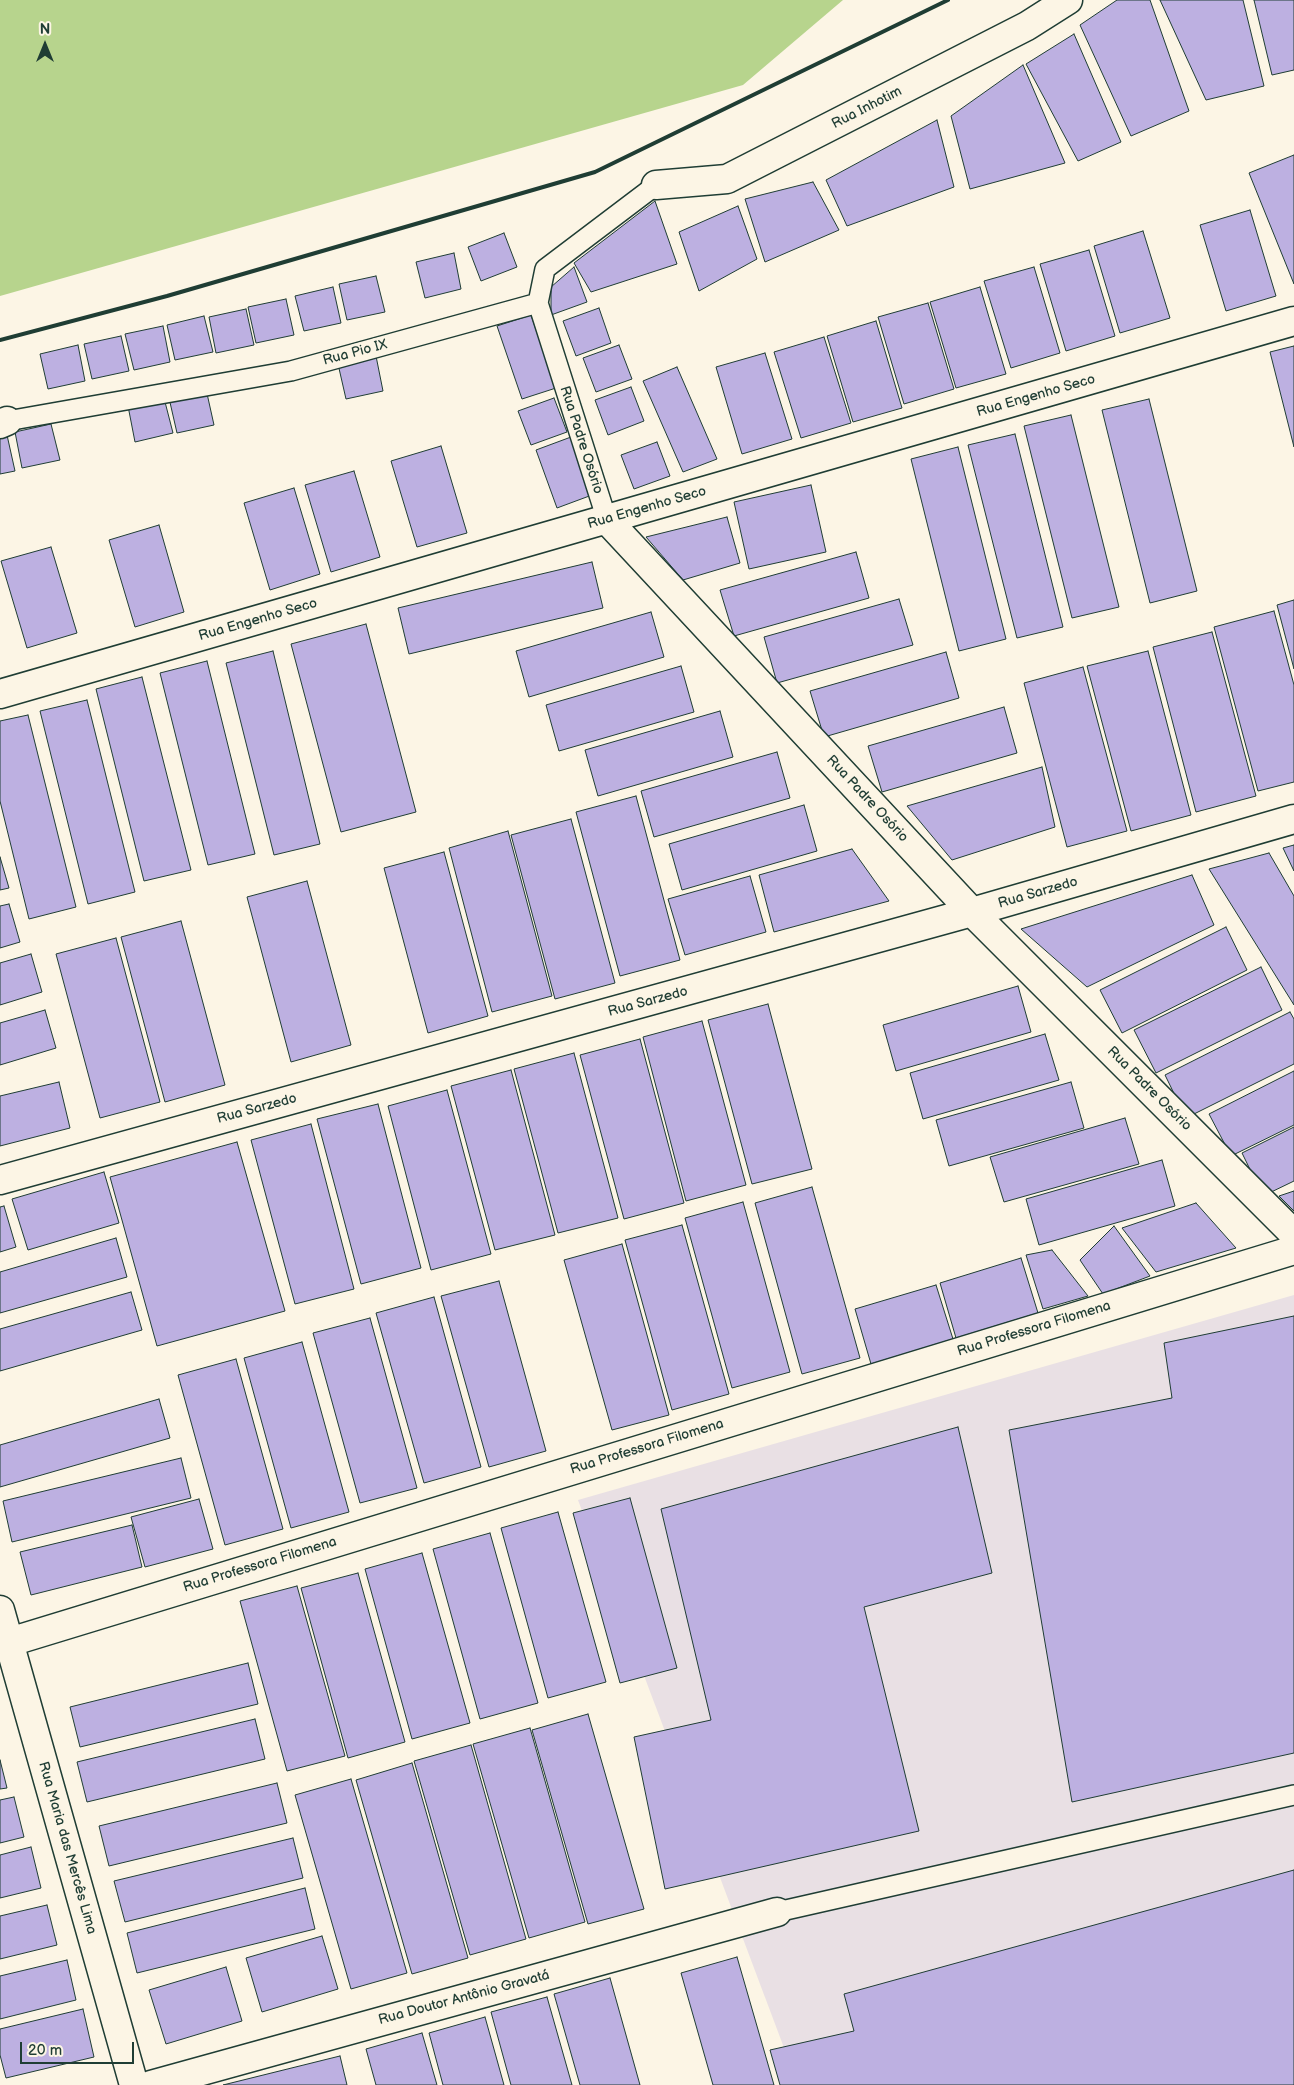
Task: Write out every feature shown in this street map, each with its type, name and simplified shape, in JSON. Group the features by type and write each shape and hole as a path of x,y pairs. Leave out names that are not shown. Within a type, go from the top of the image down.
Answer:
{"street":[{"name":"Rua Inhotim","path":"656,186 727,179 1027,26 1068,0"},
{"name":"Rua Engenho Seco","path":"0,694 1294,321"},
{"name":"Rua Padre Osório","path":"607,520 972,912 1294,1234"},
{"name":"Rua Sarzedo","path":"0,1180 972,912 1294,819"},
{"name":"Rua Professora Filomena","path":"5,1643 1294,1250"},
{"name":"Rua Maria das Mercês Lima","path":"0,1610 5,1643 134,2085"},
{"name":"Rua Doutor Antônio Gravatá","path":"150,2085 777,1912"}],"lane":[{"path":"538,302 545,269 656,186"},
{"name":"Rua Pio IX","path":"4,422 291,370 538,302"},
{"name":"Rua Padre Osório","path":"538,302 607,520"},
{"path":"777,1912 1294,1796"}],"shaded area":[{"path":"1294,1295 1294,2085 798,2085 578,1500"}],"green space":[{"path":"0,0 843,0 743,85 0,296"}],"building":[{"path":"1117,0 1150,0 1189,111 1131,136 1080,25"},
{"path":"1160,0 1243,0 1264,86 1206,100"},
{"path":"1254,0 1294,0 1294,70 1272,75"},
{"path":"1074,34 1121,142 1078,161 1026,64"},
{"path":"1023,65 1065,163 970,189 951,116"},
{"path":"937,120 954,187 847,226 826,180"},
{"path":"1294,155 1294,284 1249,173"},
{"path":"813,182 839,230 765,262 745,199"},
{"path":"655,201 677,264 591,292 574,263"},
{"path":"738,206 757,259 699,291 679,232"},
{"path":"1250,210 1276,296 1226,311 1200,225"},
{"path":"1143,231 1170,318 1120,333 1094,246"},
{"path":"504,233 517,267 481,281 468,247"},
{"path":"1089,250 1115,336 1066,351 1040,264"},
{"path":"454,253 461,289 425,298 416,262"},
{"path":"574,267 587,302 551,315 551,287"},
{"path":"1034,267 1060,353 1011,368 984,281"},
{"path":"376,276 385,312 347,320 339,284"},
{"path":"333,287 341,323 304,331 295,296"},
{"path":"980,287 1006,374 956,388 930,302"},
{"path":"286,299 294,335 256,343 248,307"},
{"path":"928,303 954,389 904,404 878,317"},
{"path":"599,308 611,343 576,356 563,321"},
{"path":"246,309 254,345 216,353 209,317"},
{"path":"531,315 556,388 522,399 497,326"},
{"path":"204,316 213,352 175,360 167,325"},
{"path":"876,321 902,408 853,422 827,336"},
{"path":"163,326 170,362 134,370 125,334"},
{"path":"121,336 129,371 92,379 84,344"},
{"path":"824,337 851,423 801,438 774,352"},
{"path":"78,345 85,381 48,389 40,354"},
{"path":"619,345 632,379 596,392 583,358"},
{"path":"1294,346 1294,447 1270,352"},
{"path":"765,353 792,439 742,454 716,367"},
{"path":"376,356 383,391 346,399 338,364"},
{"path":"677,367 717,459 683,472 643,381"},
{"path":"631,387 644,421 608,435 595,400"},
{"path":"206,389 214,425 177,433 169,398"},
{"path":"164,398 173,433 135,442 128,406"},
{"path":"554,398 567,432 531,445 518,411"},
{"path":"1149,399 1197,591 1150,603 1102,410"},
{"path":"1071,415 1119,607 1072,618 1024,426"},
{"path":"51,424 60,460 22,468 15,432"},
{"path":"1015,434 1063,627 1017,638 968,445"},
{"path":"7,435 15,471 0,474 0,437"},
{"path":"571,437 592,495 557,508 536,450"},
{"path":"657,442 670,476 634,489 621,455"},
{"path":"441,446 467,533 417,547 391,461"},
{"path":"958,447 1006,639 959,651 911,459"},
{"path":"354,471 380,557 331,572 305,485"},
{"path":"811,485 826,552 749,569 734,502"},
{"path":"294,488 320,574 270,590 244,503"},
{"path":"727,517 740,563 683,580 646,537"},
{"path":"159,525 184,612 135,627 109,540"},
{"path":"51,547 77,633 27,648 1,561"},
{"path":"856,552 869,598 734,636 720,590"},
{"path":"592,562 603,608 409,654 398,608"},
{"path":"899,599 913,645 777,683 764,637"},
{"path":"1294,600 1294,669 1277,605"},
{"path":"1274,611 1294,685 1294,782 1258,791 1214,627"},
{"path":"651,612 664,657 529,697 516,651"},
{"path":"366,624 416,812 341,832 291,644"},
{"path":"1212,632 1256,796 1196,812 1153,647"},
{"path":"273,651 320,844 274,855 226,663"},
{"path":"1148,651 1191,815 1131,831 1087,666"},
{"path":"946,652 959,698 824,737 810,691"},
{"path":"207,661 255,854 208,865 160,673"},
{"path":"681,666 694,712 559,751 546,705"},
{"path":"1083,667 1127,831 1067,847 1024,683"},
{"path":"142,677 191,870 144,881 96,689"},
{"path":"87,700 135,892 88,904 40,711"},
{"path":"1004,707 1017,753 882,792 868,746"},
{"path":"720,711 733,757 598,796 585,750"},
{"path":"28,715 76,907 29,919 0,801 0,721"},
{"path":"777,752 790,798 654,837 641,791"},
{"path":"1042,767 1055,827 952,860 907,806"},
{"path":"636,796 680,960 620,976 576,812"},
{"path":"804,805 817,851 682,890 669,844"},
{"path":"571,819 615,983 555,999 511,835"},
{"path":"508,831 552,996 492,1012 449,848"},
{"path":"1294,845 1294,871 1283,848"},
{"path":"852,849 889,901 774,932 759,875"},
{"path":"444,852 488,1016 428,1033 384,868"},
{"path":"1269,853 1294,896 1294,1005 1209,869"},
{"path":"0,857 9,888 0,890"},
{"path":"1192,875 1214,925 1087,987 1021,929"},
{"path":"750,876 766,932 685,955 668,899"},
{"path":"307,881 351,1045 291,1062 247,897"},
{"path":"9,904 20,942 0,948 0,906"},
{"path":"181,921 225,1085 165,1102 121,937"},
{"path":"1226,927 1247,970 1122,1033 1100,990"},
{"path":"116,938 160,1102 100,1118 56,954"},
{"path":"31,954 42,992 0,1005 0,963"},
{"path":"1261,967 1282,1010 1156,1073 1134,1030"},
{"path":"1018,986 1031,1032 896,1071 883,1025"},
{"path":"768,1004 812,1169 752,1184 708,1020"},
{"path":"45,1010 56,1048 0,1065 0,1023"},
{"path":"1290,1012 1294,1019 1294,1064 1186,1118 1165,1075"},
{"path":"702,1021 746,1185 686,1201 643,1037"},
{"path":"1045,1034 1059,1080 923,1119 910,1073"},
{"path":"640,1039 684,1203 624,1219 580,1055"},
{"path":"574,1053 618,1218 558,1233 514,1069"},
{"path":"511,1070 555,1235 495,1250 451,1086"},
{"path":"1294,1071 1294,1125 1231,1156 1209,1114"},
{"path":"59,1082 70,1128 0,1146 0,1096"},
{"path":"1071,1082 1084,1128 949,1166 936,1120"},
{"path":"447,1090 491,1254 431,1270 388,1106"},
{"path":"378,1104 421,1268 361,1284 317,1119"},
{"path":"1125,1118 1139,1164 1004,1202 990,1157"},
{"path":"311,1124 354,1289 295,1304 251,1140"},
{"path":"1294,1127 1294,1181 1263,1196 1242,1153"},
{"path":"237,1142 285,1311 157,1346 110,1177"},
{"path":"1162,1160 1175,1206 1039,1245 1026,1199"},
{"path":"104,1172 119,1223 28,1250 12,1199"},
{"path":"812,1187 860,1358 802,1374 755,1203"},
{"path":"1294,1191 1294,1211 1279,1196"},
{"path":"743,1202 790,1372 732,1388 685,1218"},
{"path":"1196,1203 1236,1248 1156,1272 1122,1228"},
{"path":"4,1206 16,1247 0,1252 0,1207"},
{"path":"682,1225 729,1394 672,1410 625,1240"},
{"path":"1114,1226 1150,1276 1103,1294 1080,1260"},
{"path":"116,1238 127,1277 0,1313 0,1272"},
{"path":"622,1244 669,1415 612,1430 564,1260"},
{"path":"1052,1250 1088,1296 1043,1309 1026,1255"},
{"path":"1021,1258 1038,1313 956,1338 940,1283"},
{"path":"499,1281 546,1451 489,1467 441,1296"},
{"path":"936,1285 953,1339 871,1364 855,1309"},
{"path":"131,1292 142,1330 0,1371 0,1329"},
{"path":"434,1297 481,1467 424,1483 376,1313"},
{"path":"1294,1316 1294,1753 1072,1802 1009,1430 1172,1398 1164,1343"},
{"path":"370,1318 417,1488 360,1503 313,1333"},
{"path":"302,1342 349,1512 291,1528 244,1358"},
{"path":"236,1359 283,1529 225,1545 178,1375"},
{"path":"159,1399 170,1438 0,1487 0,1445"},
{"path":"958,1427 992,1573 864,1607 919,1831 665,1889 634,1737 711,1720 661,1509"},
{"path":"181,1458 191,1498 12,1542 3,1501"},
{"path":"630,1498 677,1668 620,1683 573,1513"},
{"path":"199,1499 213,1549 145,1567 131,1517"},
{"path":"558,1512 606,1682 548,1698 501,1528"},
{"path":"132,1525 142,1567 31,1595 20,1552"},
{"path":"490,1533 538,1703 480,1719 433,1549"},
{"path":"422,1553 470,1723 412,1739 365,1569"},
{"path":"358,1573 405,1742 348,1758 301,1588"},
{"path":"297,1586 345,1756 287,1771 240,1601"},
{"path":"248,1663 258,1704 80,1747 70,1707"},
{"path":"588,1714 644,1909 588,1924 532,1730"},
{"path":"255,1719 265,1759 87,1802 77,1762"},
{"path":"530,1728 585,1922 529,1938 473,1744"},
{"path":"471,1745 526,1939 470,1955 414,1761"},
{"path":"0,1760 7,1788 0,1789"},
{"path":"412,1763 468,1958 412,1974 356,1780"},
{"path":"351,1779 407,1973 351,1989 295,1795"},
{"path":"277,1783 287,1823 109,1866 99,1826"},
{"path":"14,1797 24,1837 0,1843 0,1800"},
{"path":"293,1838 303,1878 125,1922 114,1881"},
{"path":"31,1847 41,1888 0,1898 0,1855"},
{"path":"1294,1870 1294,2085 780,2085 770,2050 854,2031 844,1994"},
{"path":"305,1888 315,1929 137,1973 127,1933"},
{"path":"47,1905 57,1945 0,1959 0,1916"},
{"path":"322,1936 338,1989 262,2012 246,1958"},
{"path":"737,1957 774,2085 713,2085 681,1973"},
{"path":"67,1960 76,2000 0,2019 0,1976"},
{"path":"226,1967 242,2021 166,2044 149,1990"},
{"path":"610,1978 640,2085 580,2085 554,1994"},
{"path":"547,1997 572,2085 511,2085 491,2012"},
{"path":"83,2009 94,2057 6,2078 0,2055 0,2029"},
{"path":"485,2017 504,2085 443,2085 429,2033"},
{"path":"422,2033 437,2085 376,2085 366,2049"},
{"path":"340,2056 347,2085 223,2085"}],"railway":[{"path":"0,340 167,296 595,172 948,0"}]}
